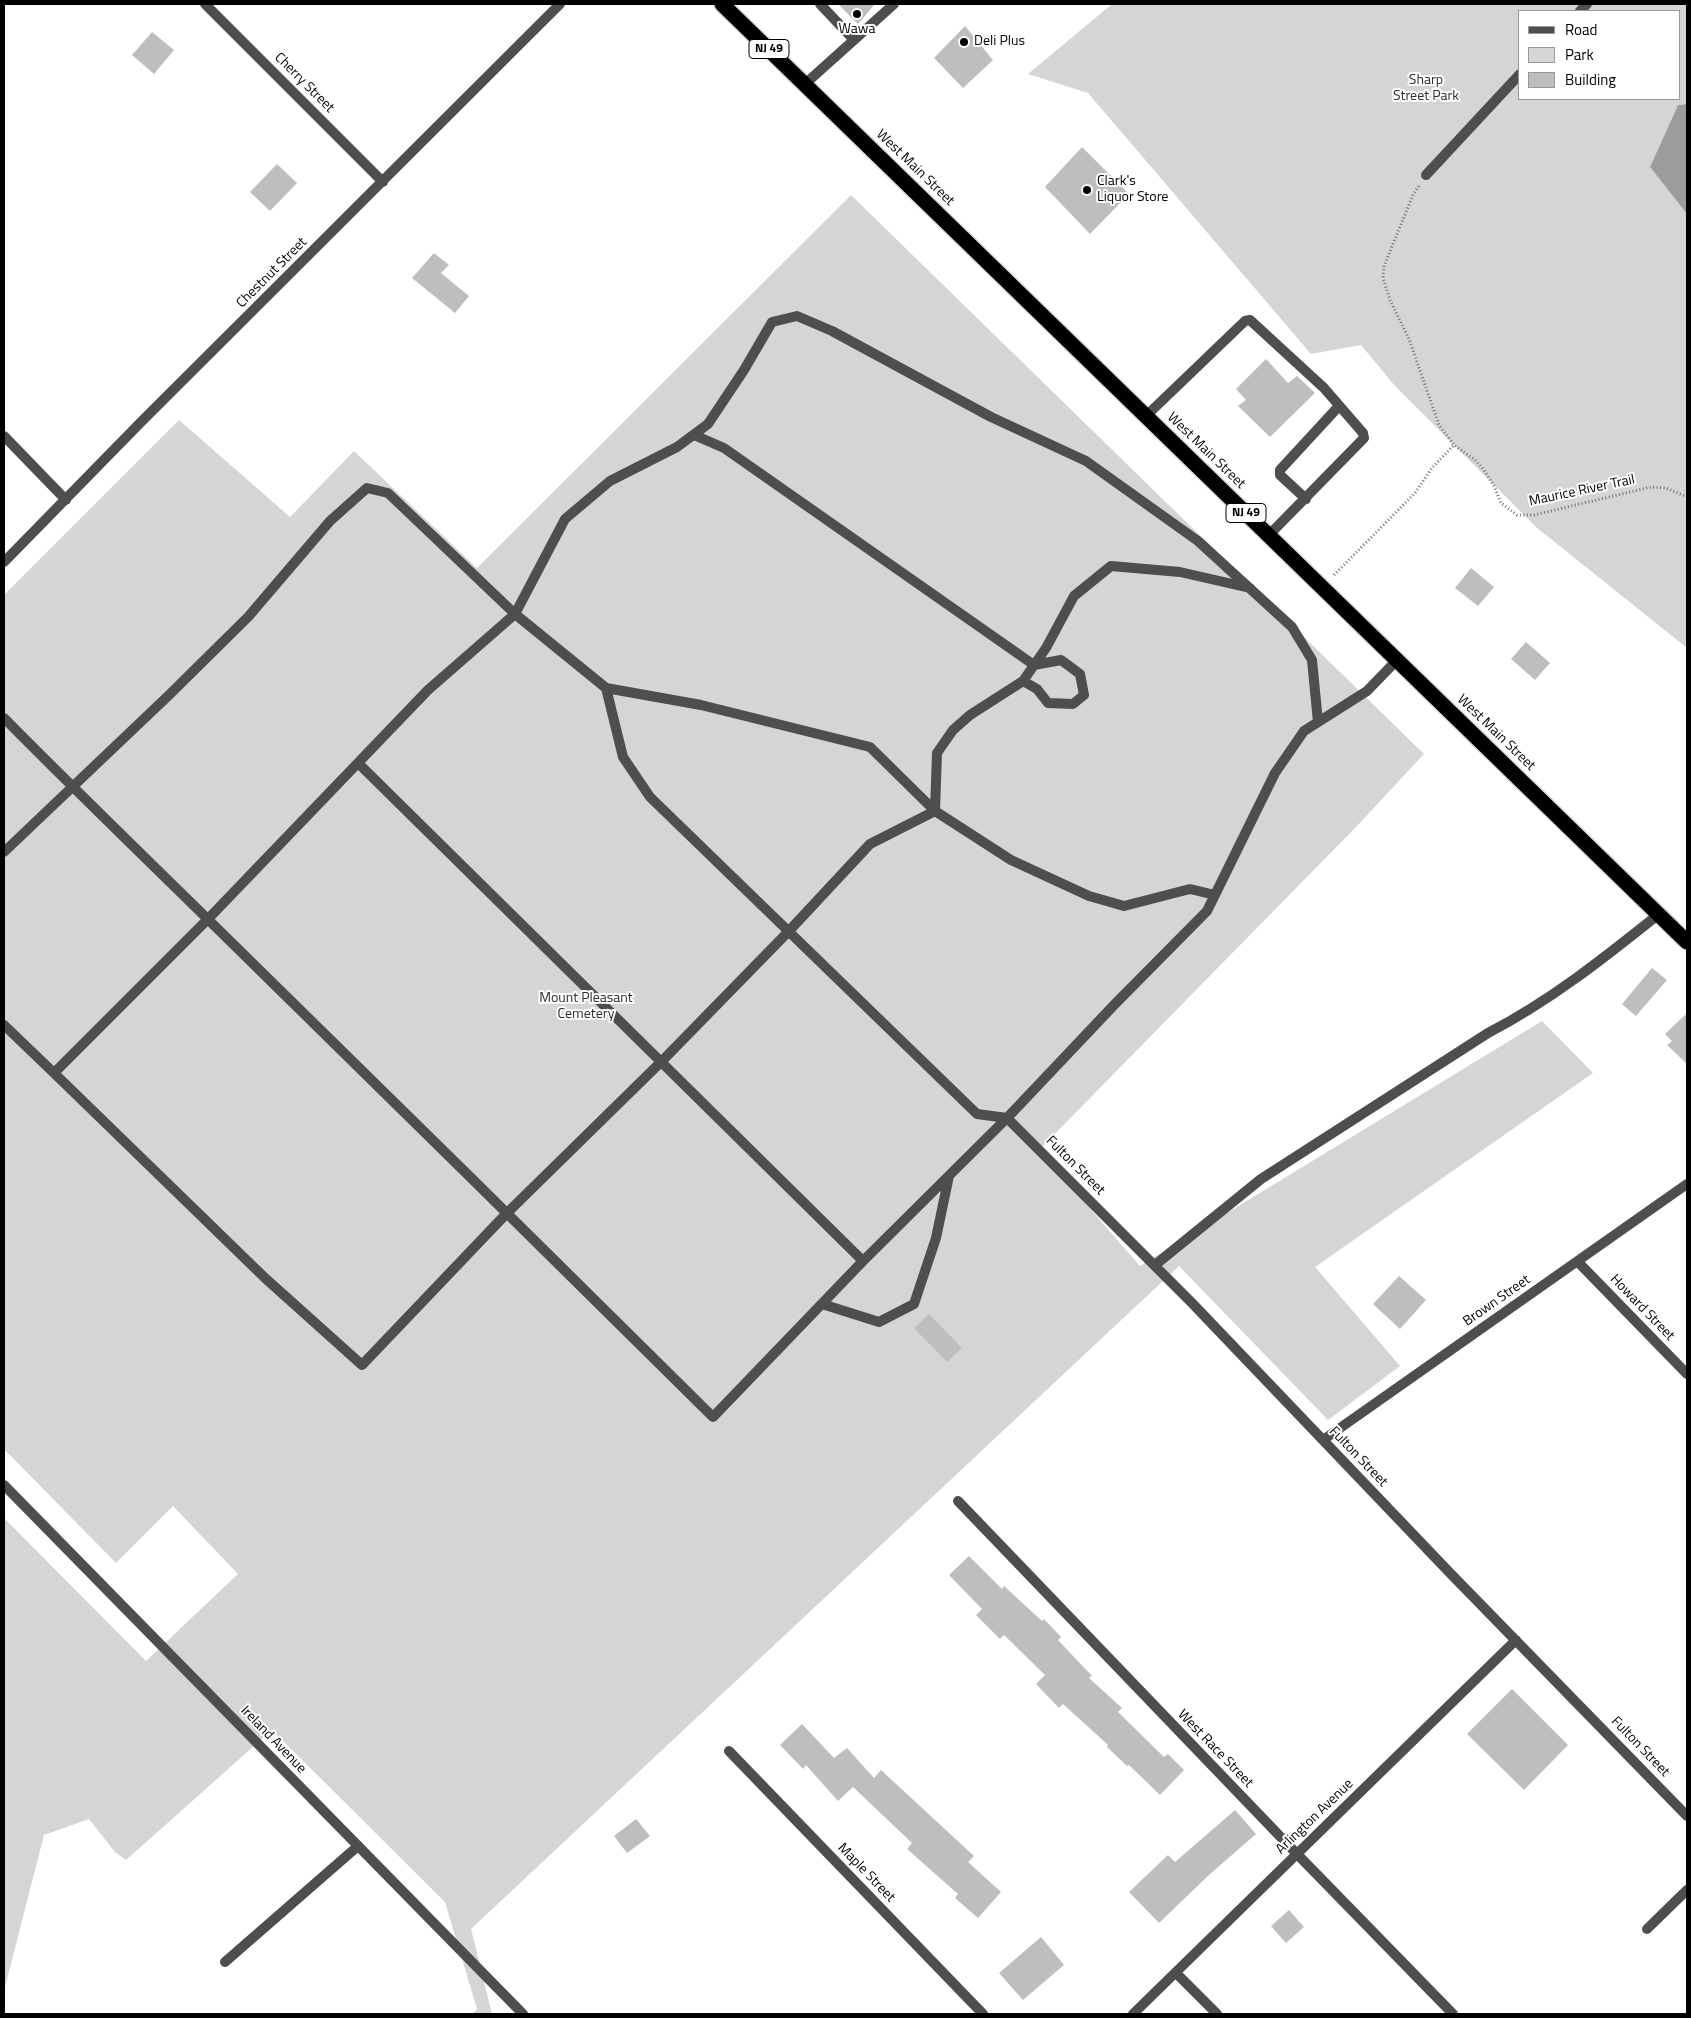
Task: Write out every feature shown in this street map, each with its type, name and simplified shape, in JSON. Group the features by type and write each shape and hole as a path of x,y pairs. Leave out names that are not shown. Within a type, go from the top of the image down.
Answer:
{"highway":[{"name":"West Main Street","path":"722,4 1687,942"}],"street":[{"name":"Cherry Street","path":"205,4 382,182"},
{"name":"Chestnut Street","path":"4,562 142,421 560,4"},
{"path":"820,4 854,40"},
{"path":"805,84 894,4"},
{"path":"1426,175 1518,76"},
{"path":"54,1073 208,918 428,690 515,614 565,519 610,481 677,447 708,424 744,370 772,322 797,316 832,331 991,417 1086,461 1198,541 1292,627 1312,660 1318,722"},
{"path":"1146,416 1245,321 1250,320 1324,388 1363,433 1364,438 1269,535"},
{"path":"1306,499 1280,474 1280,470 1339,406"},
{"path":"694,435 724,448 1034,665 1061,660 1080,674 1084,695 1072,704 1048,703 1037,689 1023,681"},
{"path":"4,436 66,500"},
{"path":"4,852 248,617 330,521 367,488 388,493 515,614 606,688 701,705 870,747 935,811 1011,860 1089,896 1124,906 1190,889 1215,895"},
{"path":"935,811 937,752 953,730 970,715 1023,681 1074,596 1111,566 1180,572 1250,588"},
{"path":"4,718 713,1417 863,1261 1007,1118 1115,1004 1207,912 1274,773 1304,731 1367,691 1397,660"},
{"path":"606,688 623,757 650,797 977,1114 1007,1118"},
{"path":"358,763 863,1261"},
{"path":"4,1025 264,1278 362,1365 507,1213 662,1061 788,932 870,844 935,811"},
{"path":"1155,1265 1261,1179 1488,1033 1524,1015 1601,960 1659,914"},
{"name":"Fulton Street","path":"1007,1118 1155,1265 1687,1816"},
{"path":"822,1304 879,1322 914,1304 936,1238 949,1176"},
{"name":"Brown Street","path":"1323,1440 1687,1184"},
{"name":"Howard Street","path":"1578,1262 1687,1374"},
{"name":"Ireland Avenue","path":"4,1485 523,2014"},
{"name":"West Race Street","path":"958,1501 1453,2014"},
{"name":"Arlington Avenue","path":"1133,2014 1516,1640"},
{"name":"Maple Street","path":"729,1751 983,2014"},
{"path":"225,1962 358,1846"},
{"path":"1647,1928 1687,1890"},
{"path":"1176,1973 1217,2014"}],"path":[{"name":"Maurice River Trail","path":"1413,195 1384,266 1384,278 1390,300 1409,338 1439,425 1454,445 1475,460 1484,470 1494,486 1501,503 1517,515 1534,515 1651,487 1666,488 1687,497"},
{"path":"1322,587 1415,493 1432,468 1454,445"}],"green space":[{"name":"Sharp Street Park","path":"1112,4 1687,4 1687,104 1678,105 1650,167 1687,214 1687,648 1536,527 1395,386 1361,345 1311,354 1088,93 1028,74"},
{"name":"Mount Pleasant Cemetery","path":"851,195 1424,754 1356,827 1039,1150 1140,1266 1542,1021 1593,1073 1315,1267 1400,1366 1328,1420 1179,1266 471,1929 492,2014 472,2014 477,2009 445,1902 272,1730 126,1860 115,1852 89,1819 44,1835 4,1991 4,1518 146,1661 238,1574 173,1506 116,1563 4,1449 4,595 179,420 290,517 354,451 477,568"}],"shaded area":[{"path":"1687,104 1687,214 1650,167 1678,105"}],"building":[{"name":"Wawa","path":"838,4 875,4 858,24"},
{"name":"Deli Plus","path":"965,26 993,60 963,88 934,58"},
{"path":"152,32 174,50 154,74 132,55"},
{"name":"Clark's Liquor Store","path":"1082,147 1129,194 1090,234 1045,187"},
{"path":"277,164 297,183 270,211 250,192"},
{"path":"434,253 449,265 441,273 469,296 455,313 412,278"},
{"path":"1266,359 1288,383 1297,376 1315,393 1270,437 1238,406 1246,400 1236,389"},
{"path":"1471,568 1494,587 1478,606 1455,588"},
{"path":"1526,642 1550,663 1535,680 1511,659"},
{"path":"1652,968 1667,980 1636,1016 1622,1004"},
{"path":"1687,1013 1687,1064 1667,1045 1672,1041 1665,1034"},
{"path":"1399,1276 1426,1300 1400,1329 1373,1304"},
{"path":"929,1314 962,1348 947,1362 914,1328"},
{"path":"969,1556 1002,1589 1004,1586 1042,1621 1044,1619 1061,1637 1058,1640 1092,1676 1089,1678 1122,1708 1118,1712 1164,1757 1168,1754 1184,1770 1160,1795 1063,1704 1059,1708 1036,1684 1045,1675 1004,1635 1000,1639 976,1615 982,1609 949,1575"},
{"path":"1512,1689 1568,1745 1524,1790 1467,1734"},
{"path":"802,1724 834,1758 847,1748 874,1778 881,1770 974,1856 968,1862 1001,1892 978,1918 955,1898 958,1894 907,1849 912,1843 853,1787 838,1801 806,1765 803,1769 780,1745"},
{"path":"1235,1810 1256,1834 1209,1875 1159,1923 1129,1892 1168,1855 1175,1862"},
{"path":"636,1819 650,1836 627,1853 614,1836"},
{"path":"1289,1910 1304,1927 1286,1943 1271,1926"},
{"path":"1041,1937 1064,1965 1023,2000 999,1973"}],"place":[{"name":"Wawa","path":"857,14"},
{"name":"Deli Plus","path":"964,42"},
{"name":"Clark's Liquor Store","path":"1087,190"}]}
